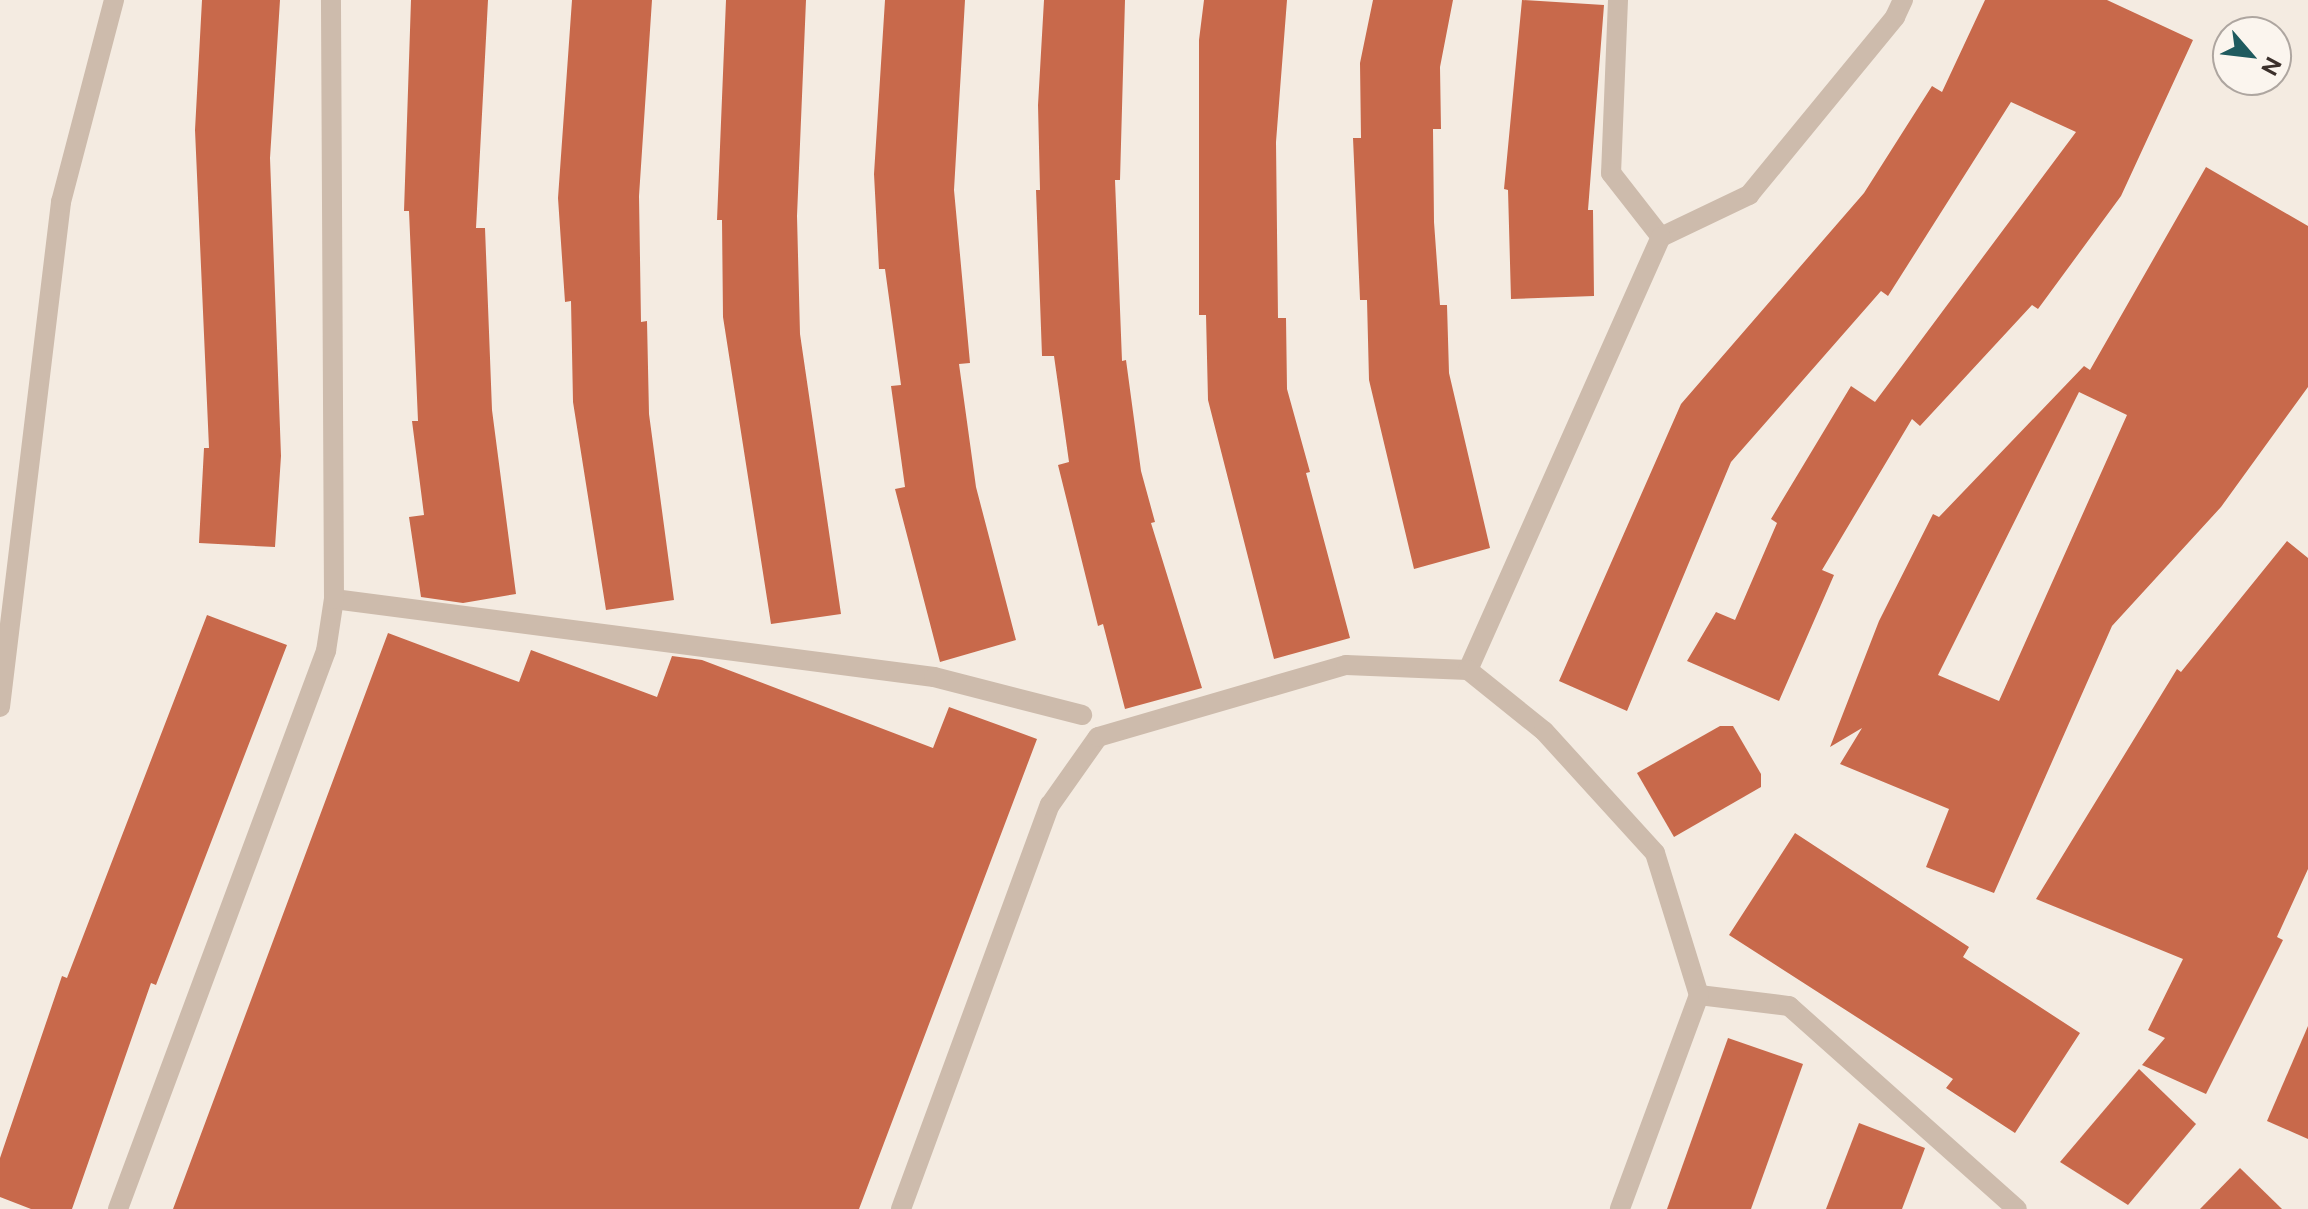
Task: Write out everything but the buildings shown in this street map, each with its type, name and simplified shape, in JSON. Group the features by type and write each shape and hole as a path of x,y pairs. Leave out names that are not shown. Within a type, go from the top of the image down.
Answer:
{"street":[{"path":"0,707 61,202 114,0"},
{"path":"118,1209 326,651 334,599 331,0"},
{"path":"1618,0 1611,173 1661,237"},
{"path":"1468,670 1661,237 1749,195 1895,17 1903,0"},
{"path":"334,599 934,677 1082,715"},
{"path":"901,1209 1050,805 1098,737 1346,665 1468,670 1544,731 1655,853 1699,995 1620,1209"},
{"path":"1699,995 1789,1006 2017,1209"}]}
